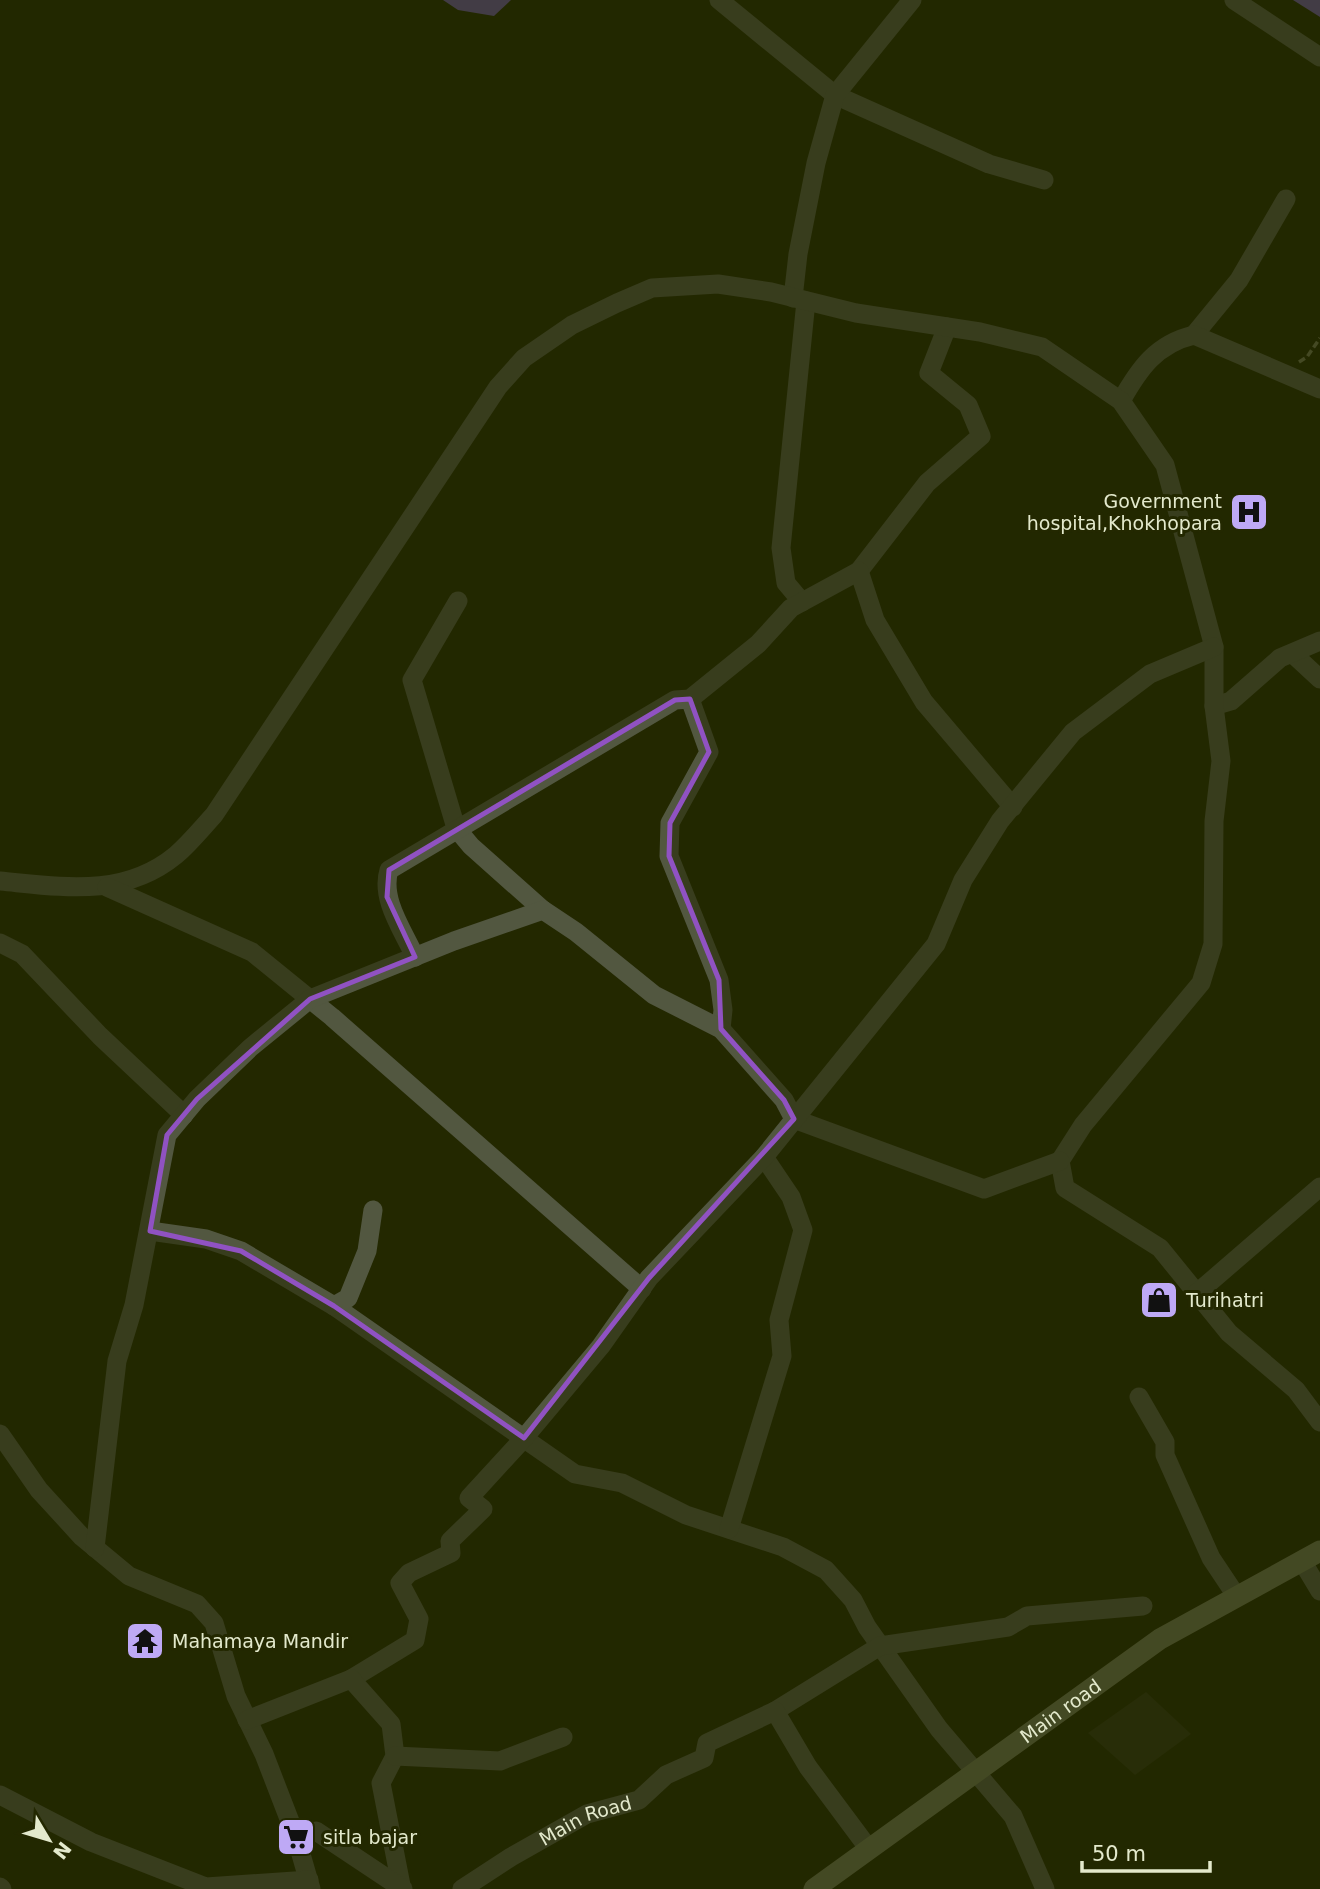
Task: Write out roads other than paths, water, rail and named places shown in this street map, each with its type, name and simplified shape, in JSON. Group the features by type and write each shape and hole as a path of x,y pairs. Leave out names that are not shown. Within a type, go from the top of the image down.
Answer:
{"street":[{"path":"719,0 835,95 989,164 1044,180"},
{"path":"802,602 786,583 780,548 800,299 798,254 816,163 835,95 912,0"},
{"path":"1234,0 1320,57"},
{"path":"1194,335 1239,280 1286,200"},
{"path":"0,881 73,888 107,887 143,878 177,854 214,815 468,427 524,358 572,326 652,288 718,284 800,299 856,313 947,327 1042,347 1121,401 1166,465 1214,647 1214,706 1221,761 1214,821 1213,944 1201,983 1091,1115 1059,1161 984,1189 794,1119 784,1100 721,1029 654,995 576,932 543,910 471,846 456,828 412,680 458,601"},
{"path":"415,957 387,897 385,881 388,870 675,700 690,699 758,644 791,608 859,571 927,483 981,436 968,405 929,373 947,327"},
{"path":"1121,401 1136,375 1157,349 1177,339 1194,335 1320,389"},
{"path":"859,571 875,620 924,702 1013,807"},
{"path":"1214,706 1231,701 1280,658 1320,641"},
{"path":"247,1720 351,1679 415,1640 419,1619 400,1583 409,1573 451,1553 450,1541 483,1509 469,1497 524,1438 601,1346 642,1289 764,1157 936,944 963,880 1013,807 1073,732 1150,674 1214,647"},
{"path":"1293,654 1320,679"},
{"path":"690,699 709,752 670,823 669,856 719,980 723,1010 721,1029"},
{"path":"107,887 253,952 642,1289"},
{"path":"96,1548 117,1361 134,1306 167,1135 250,1048 310,999 543,910"},
{"path":"0,943 22,954 100,1036 184,1115"},
{"path":"729,1529 782,1356 779,1320 803,1230 791,1197 764,1157"},
{"path":"1059,1161 1065,1188 1160,1248 1229,1333 1296,1390 1320,1422"},
{"path":"1196,1294 1320,1186"},
{"path":"334,1306 348,1298 367,1251 373,1210"},
{"path":"150,1231 206,1239 241,1251 334,1306 575,1474 622,1483 686,1515 783,1547 826,1570 853,1600 880,1646 939,1729 1013,1815 1045,1889"},
{"path":"1139,1397 1165,1442 1165,1455 1211,1558 1237,1597"},
{"path":"0,1434 39,1490 96,1548 129,1576 197,1604 214,1623 236,1696 296,1837 310,1885 206,1888 91,1842 0,1795"},
{"path":"1311,1556 1320,1591"},
{"name":"Main road","path":"814,1889 1160,1639 1311,1556"},
{"path":"869,1849 808,1767 775,1710 880,1646 1008,1627 1027,1616 1143,1606"},
{"path":"351,1679 391,1724 395,1756 381,1783 402,1887"},
{"name":"Main Road","path":"462,1889 511,1857 587,1815 639,1800 666,1775 704,1758 707,1743 775,1710"},
{"path":"395,1756 500,1761 563,1737"},
{"path":"296,1837 316,1831 402,1887"}],"place":[{"name":"Government hospital,Khokhopara","path":"1249,512"},
{"name":"Turihatri","path":"1159,1300"},
{"name":"Mahamaya Mandir","path":"145,1641"},
{"name":"sitla bajar","path":"296,1837"}]}
